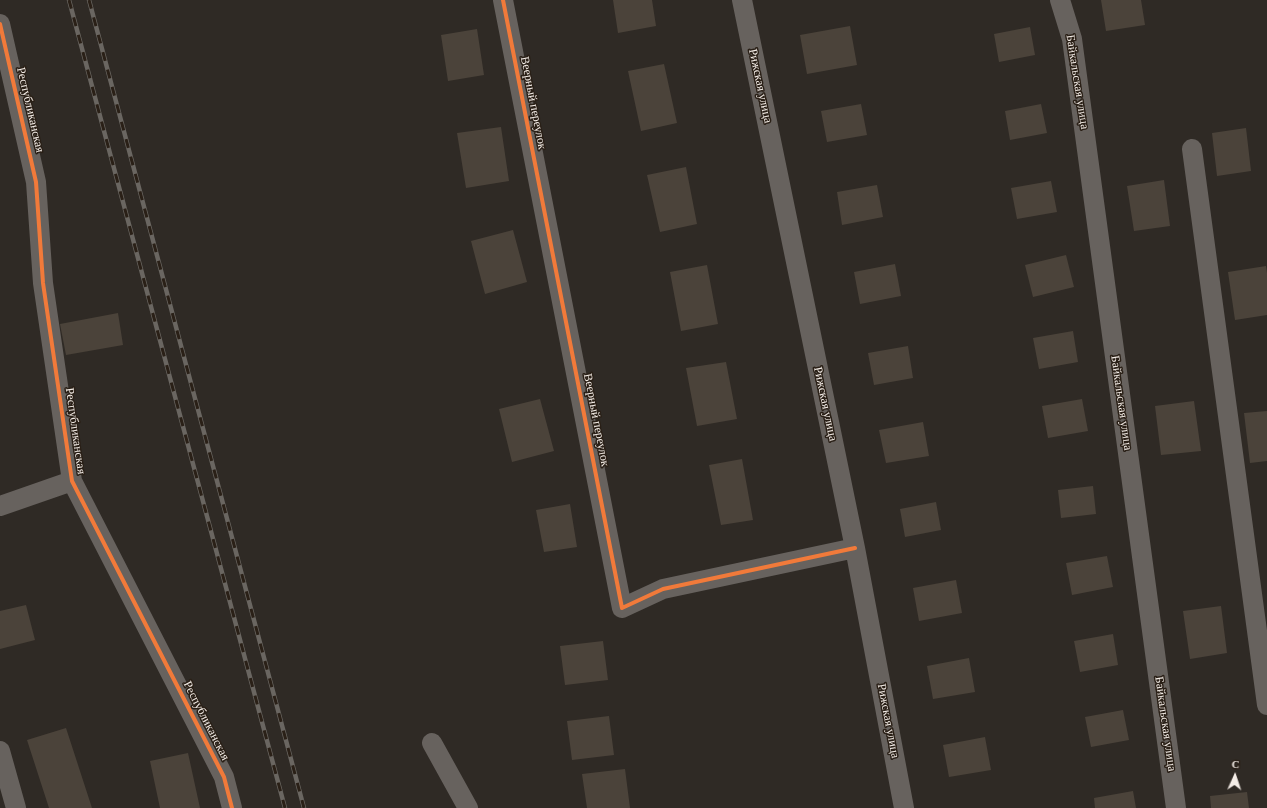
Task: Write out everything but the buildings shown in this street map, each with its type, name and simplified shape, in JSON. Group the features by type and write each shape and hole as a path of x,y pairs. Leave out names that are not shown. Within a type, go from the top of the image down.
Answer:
{"street":[{"name":"Веерный переулок","path":"503,0 622,608 662,589 855,548"},
{"name":"Рижская улица","path":"742,0 855,548 904,808"},
{"name":"Байкальская улица","path":"1060,0 1072,38 1176,808"},
{"name":"Республиканская","path":"0,24 36,182 43,284 72,481 224,777 232,808"},
{"path":"1192,149 1267,705"},
{"name":"Республиканская","path":"0,506 72,481"},
{"path":"432,743 468,808"},
{"path":"0,751 16,808"}],"railway":[{"path":"69,0 285,808"},
{"path":"89,0 304,808"}],"cycle path":[{"path":"503,0 622,608 663,589 855,548"},
{"path":"0,24 36,182 43,283 72,481 224,777 232,808"}]}
